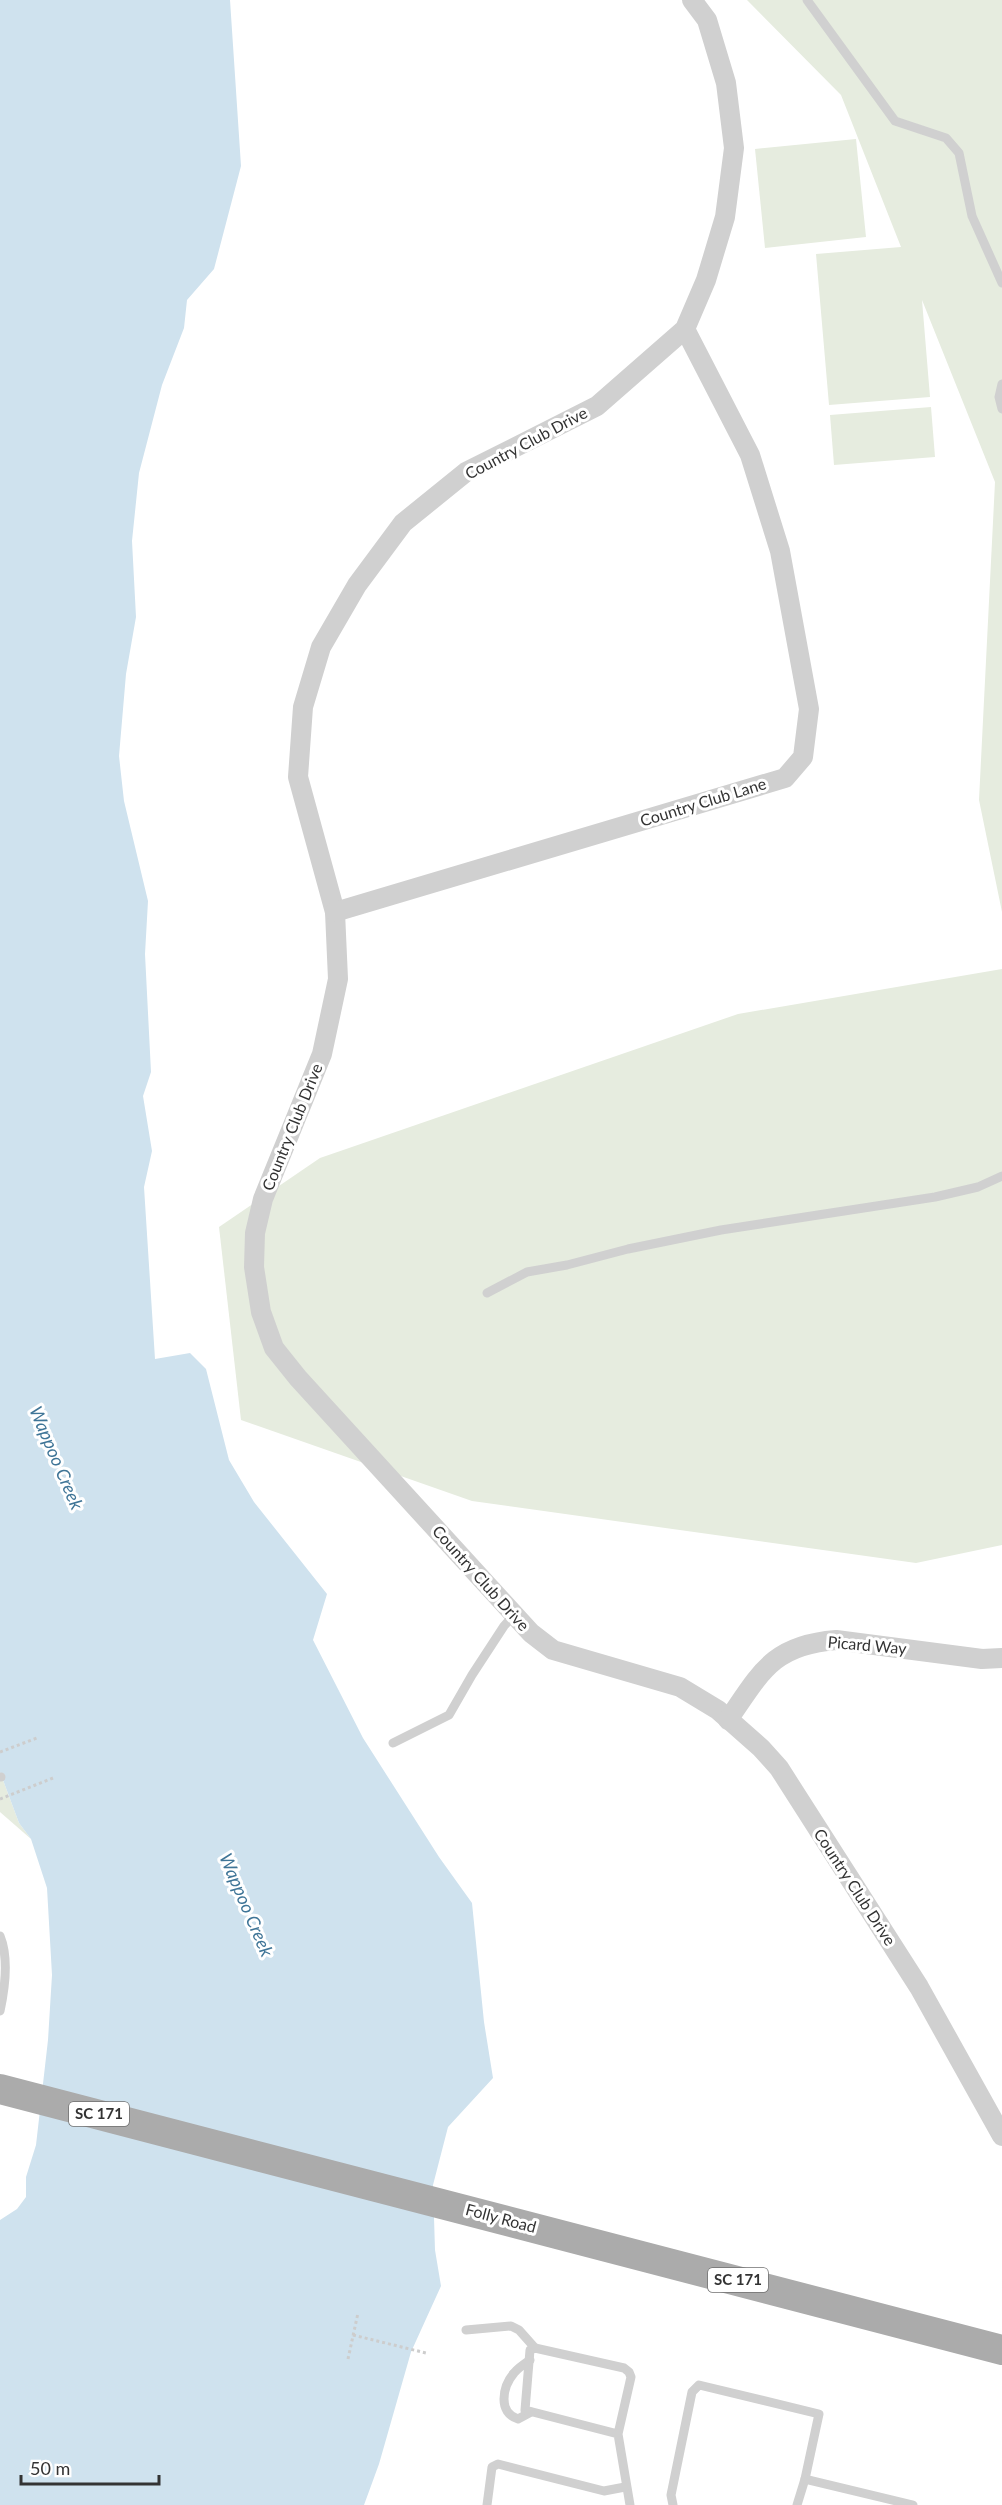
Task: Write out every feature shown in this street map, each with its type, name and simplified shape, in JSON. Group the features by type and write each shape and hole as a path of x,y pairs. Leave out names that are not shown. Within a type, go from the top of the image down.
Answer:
{"main road":[{"name":"Folly Road","path":"0,2089 511,2220 1002,2350"},
{"path":"966,2340 1002,2337"}],"street":[{"name":"Country Club Drive","path":"692,0 707,20 726,83 734,148 725,217 706,280 685,328 597,406 466,472 403,523 357,585 321,647 303,707 298,777 335,912 338,979 322,1054 263,1199 255,1233 254,1267 261,1312 274,1348 298,1378 531,1633 553,1650 680,1687 718,1710 761,1748 779,1768 919,1987 993,2112 1002,2136"},
{"name":"Country Club Lane","path":"335,912 785,778 803,757 809,709 780,551 750,455 685,328"},
{"name":"Picard Way","path":"728,1719 765,1667 787,1653 814,1642 836,1640 982,1659 1002,1658"}],"lane":[{"path":"807,0 895,121 946,138 959,153 972,216 1002,283"},
{"path":"1002,384 999,397 1002,409"},
{"path":"487,1293 526,1272 721,1230 935,1197 978,1187 1002,1176"},
{"path":"393,1743 449,1715 472,1675 504,1626 514,1615"},
{"path":"0,1936 3,1943 5,1986 0,2011"},
{"path":"466,2330 511,2326 519,2330 535,2348 624,2368 629,2372 631,2377 618,2434 625,2487 630,2505"},
{"path":"535,2348 530,2350 525,2410 618,2434"},
{"path":"530,2360 513,2374 505,2387 504,2398 506,2412 511,2417 518,2419 531,2412"},
{"path":"673,2505 671,2495 693,2392 699,2385 819,2414 797,2505"},
{"path":"487,2505 492,2467 498,2464 604,2491 625,2487"},
{"path":"805,2479 913,2505"}],"path":[{"path":"0,1752 37,1738"},
{"path":"0,1799 53,1778"},
{"path":"348,2359 358,2313"},
{"path":"353,2335 426,2353"}],"shaded area":[{"path":"747,0 1002,0 1002,912 979,800 995,482 922,300 930,397 829,405 816,254 901,247 841,95"},
{"path":"856,139 866,237 765,248 755,149"},
{"path":"931,407 935,457 834,465 830,415"},
{"path":"1002,969 1002,1545 916,1563 472,1501 241,1420 219,1227 320,1158 738,1014"},
{"path":"0,1772 19,1823 31,1839 0,1812"}],"water":[{"name":"Wappoo Creek","path":"0,0 230,0 241,166 214,269 187,300 184,328 162,385 139,473 132,541 136,617 126,674 119,756 124,801 148,901 145,954 151,1072 143,1096 152,1151 144,1187 155,1359 190,1353 206,1369 229,1460 254,1502 327,1594 313,1640 363,1738 439,1857 472,1903 484,2022 493,2078 448,2127 433,2185 435,2250 441,2286 411,2352 379,2464 364,2505 0,2505 0,2220 17,2209 26,2197 26,2177 36,2145 48,2040 52,1975 47,1888 31,1839 19,1823 0,1772"}]}
